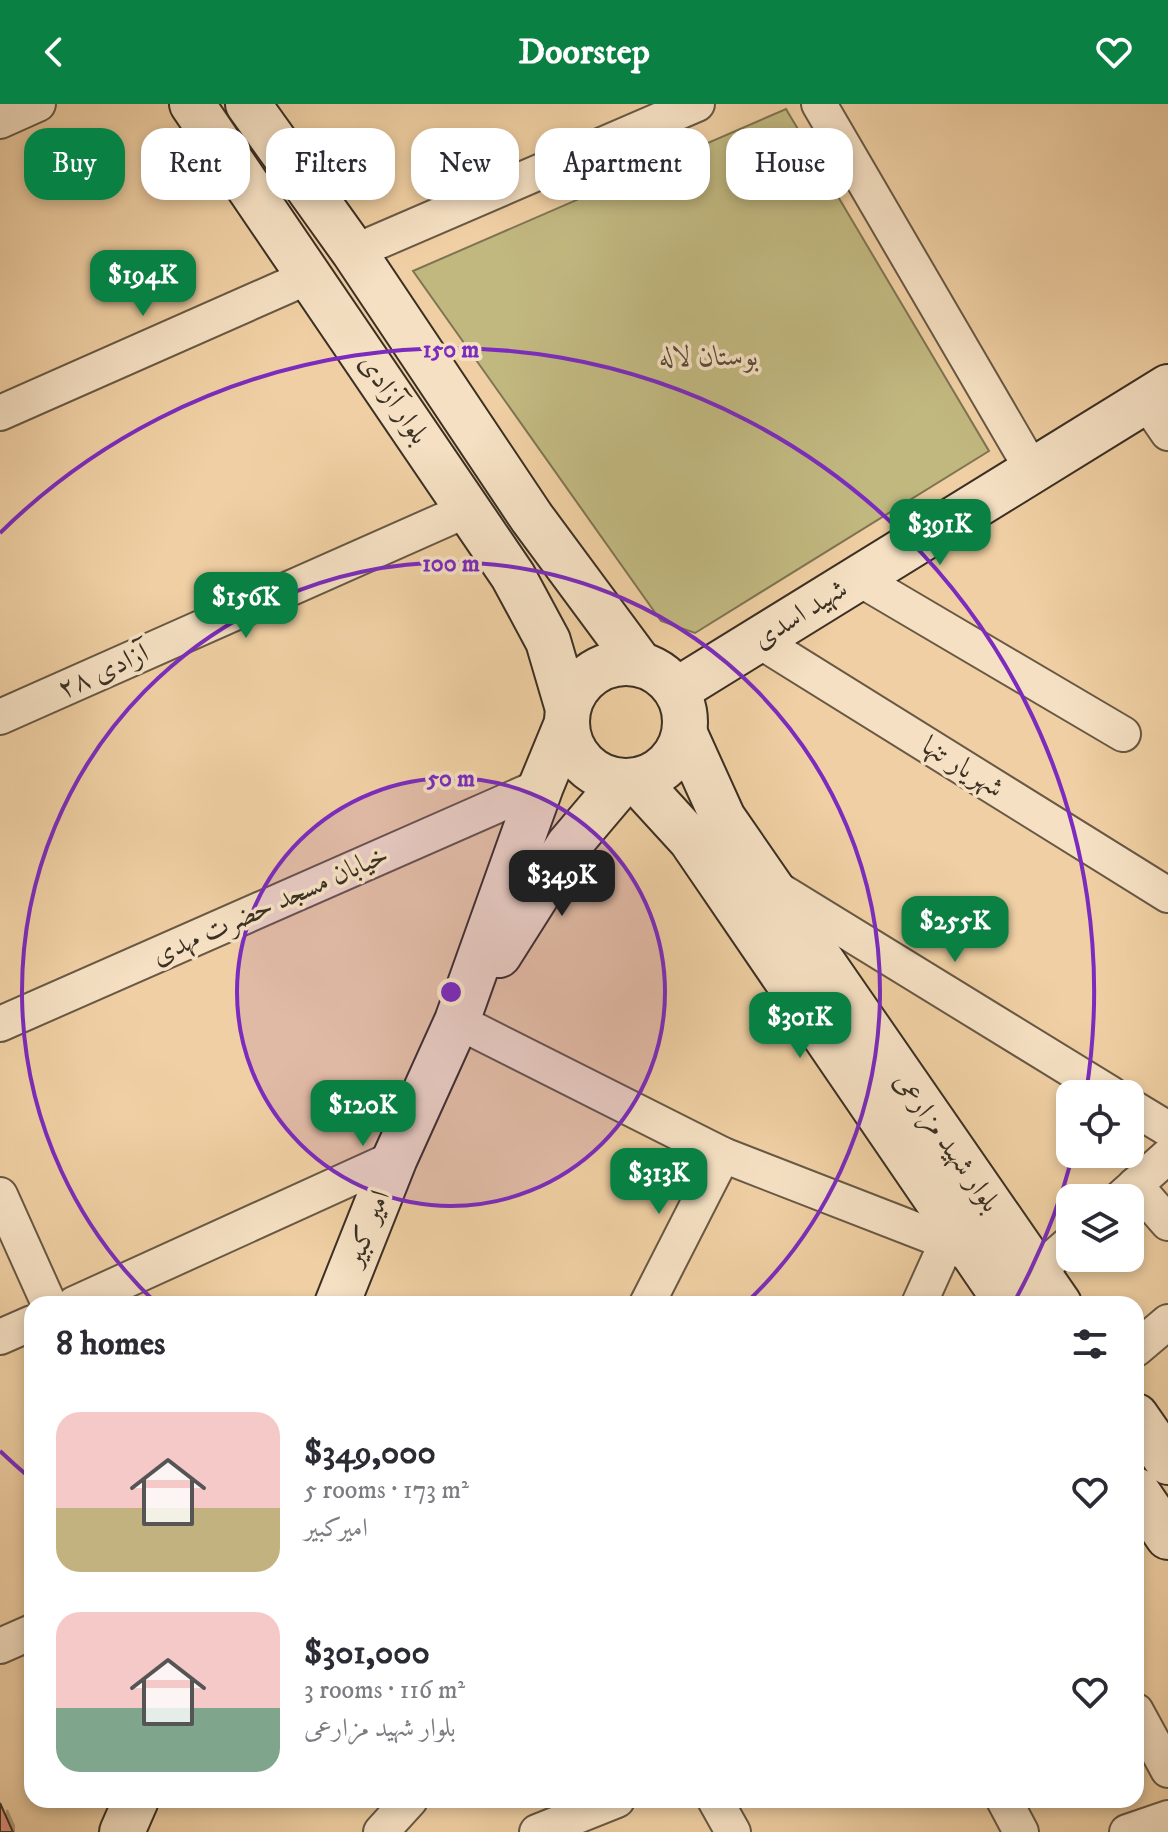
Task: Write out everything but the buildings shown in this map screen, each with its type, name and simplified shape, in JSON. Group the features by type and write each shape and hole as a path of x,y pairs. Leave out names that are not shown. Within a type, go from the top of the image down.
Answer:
{"main road":[{"name":"بلوار آزادی","path":"192,104 513,576 548,641 567,716"},
{"name":"بلوار آزادی","path":"248,104 354,252 532,518 640,664"},
{"name":"شهید اسدی","path":"677,690 1033,471 1161,407"},
{"path":"457,1021 577,688 595,672 616,663 640,664 661,673 677,690 685,711 685,734 675,756 659,772 630,781 605,778 577,756 570,741 567,716"},
{"name":"بلوار شهید مزارعی","path":"685,734 723,818 1048,1288"},
{"path":"457,1021 568,846 630,781"},
{"name":"بلوار شهید مزارعی","path":"630,781 691,840 963,1251 1001,1296"},
{"name":"امیر کبیر","path":"340,1296 395,1158 457,1021"},
{"path":"1144,1428 1168,1462"},
{"path":"1144,1502 1168,1537"},
{"path":"122,1832 132,1808"}],"street":[{"path":"0,121 38,104"},
{"path":"354,252 697,104"},
{"path":"819,104 1033,471"},
{"path":"0,413 310,276"},
{"name":"آزادی ۲۸","path":"0,717 469,509"},
{"path":"858,578 1123,734"},
{"name":"شهریار تنها","path":"758,640 1168,895"},
{"name":"خیابان مسجد حضرت مهدی","path":"0,1024 541,786"},
{"path":"768,883 1088,1080"},
{"path":"457,1021 723,1155 963,1251 926,1296"},
{"path":"1144,1114 1168,1129"},
{"path":"651,1296 723,1155"},
{"path":"1137,1184 1168,1156"},
{"path":"92,1296 395,1158"},
{"path":"0,1195 45,1296"},
{"path":"1144,1204 1168,1223"},
{"path":"1144,1342 1168,1322"},
{"path":"0,1337 24,1326"},
{"path":"0,1646 24,1636"},
{"path":"1144,1726 1168,1770"},
{"path":"381,1832 403,1808"},
{"path":"537,1832 597,1808"},
{"path":"720,1808 733,1832"},
{"path":"1008,1808 1021,1832"},
{"path":"1127,1832 1168,1818"}],"green space":[{"name":"بوستان لاله","path":"786,109 797,128 742,128"},
{"name":"بوستان لاله","path":"726,135 726,200 840,200 989,451 695,633 661,621 413,271 576,200 710,200 710,142"}]}
